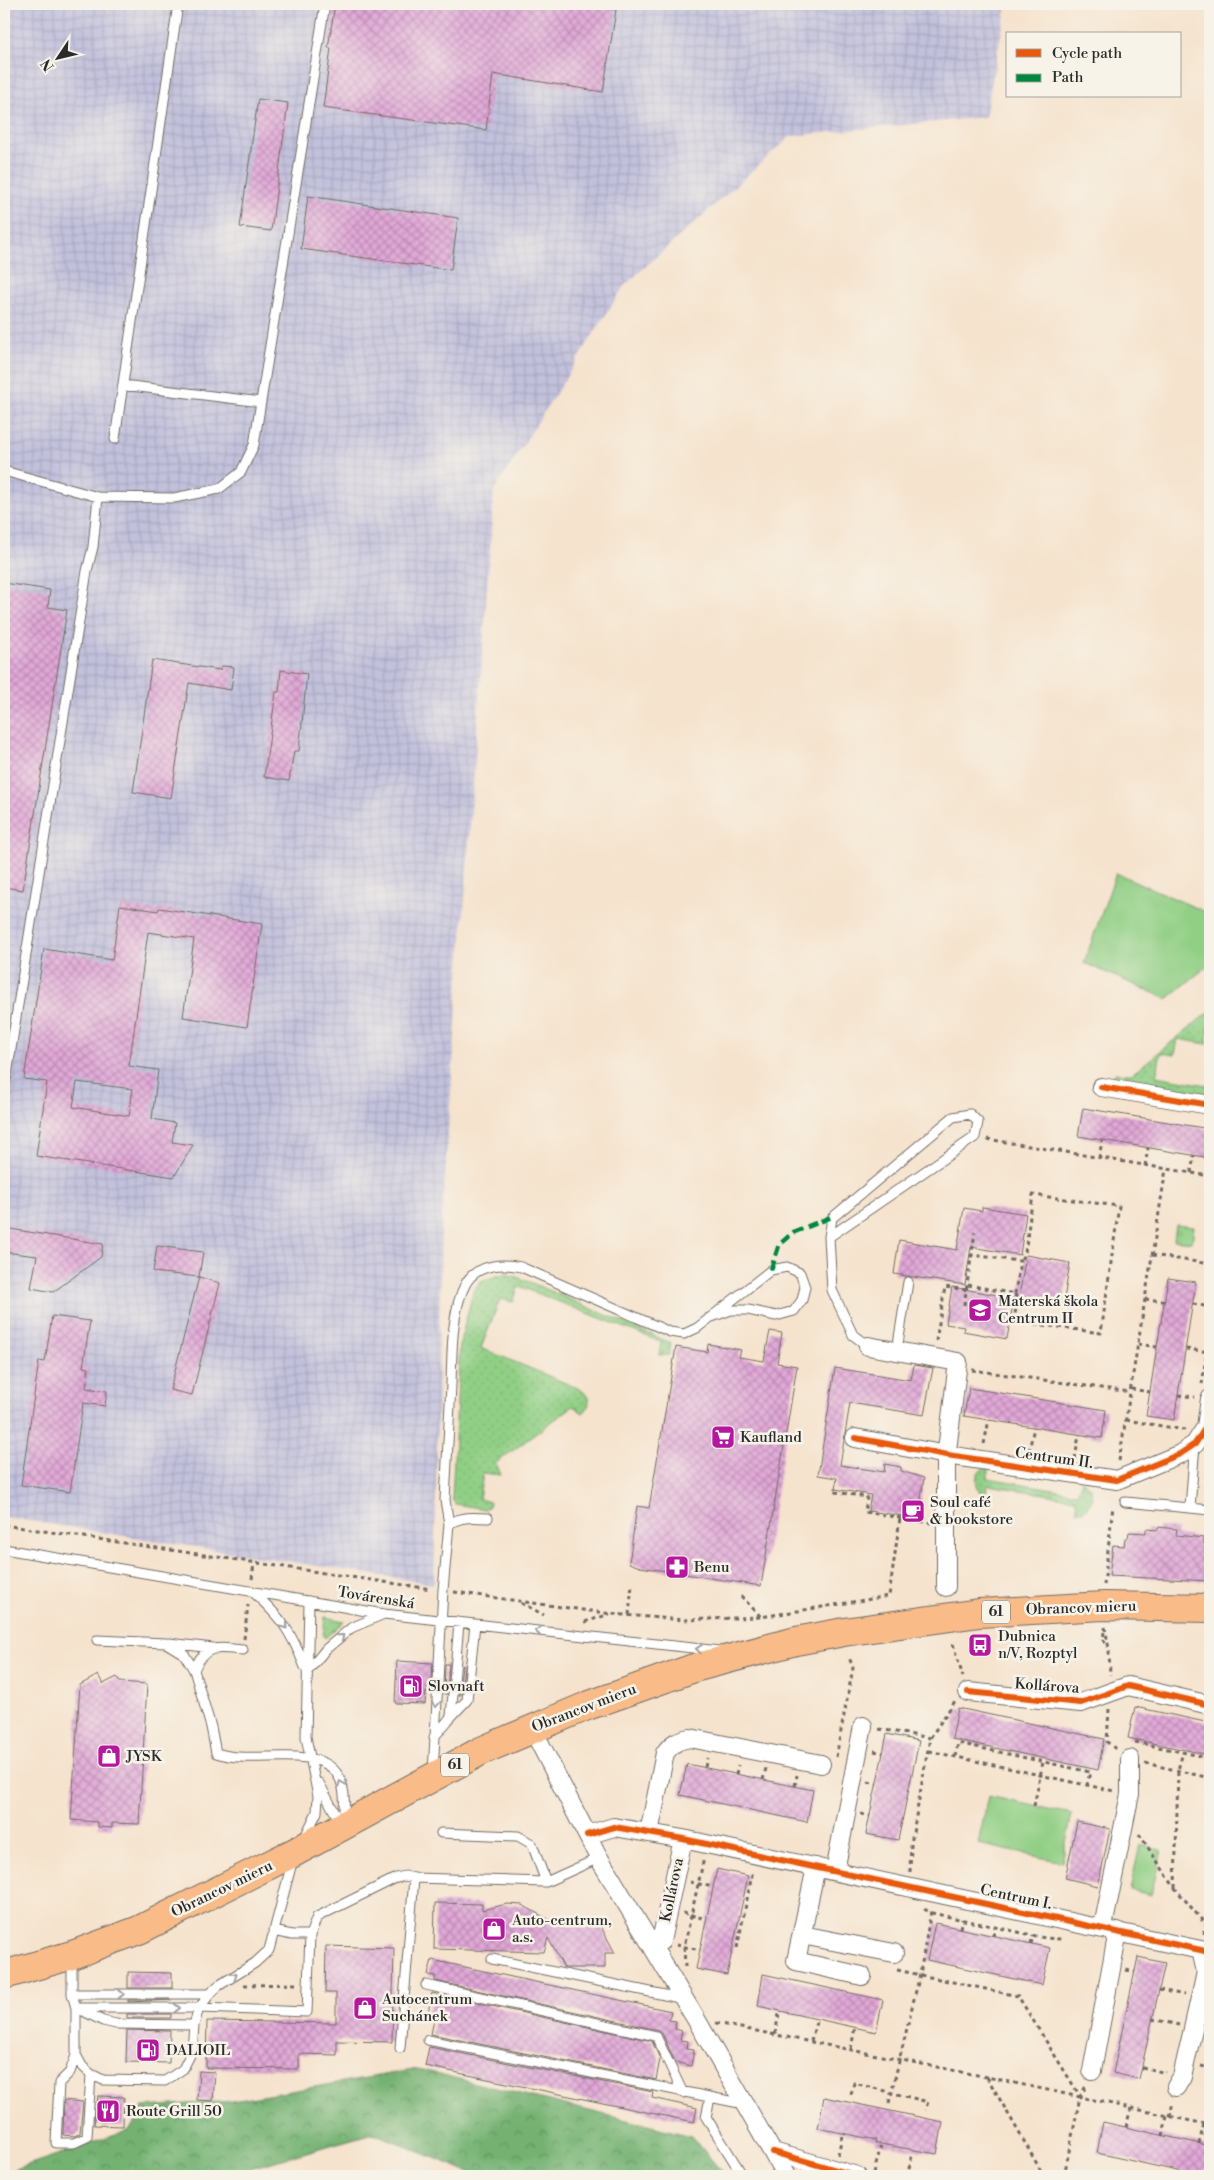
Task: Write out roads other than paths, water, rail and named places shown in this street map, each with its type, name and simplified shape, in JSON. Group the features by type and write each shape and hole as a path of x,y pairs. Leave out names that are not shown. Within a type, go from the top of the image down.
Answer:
{"main road":[{"name":"Obrancov mieru","path":"4,1975 72,1956 139,1930 295,1852 481,1751 532,1728 694,1668 796,1641 844,1632 986,1613 1104,1606 1210,1608"}],"street":[{"path":"1101,1087 1210,1104"},
{"path":"868,1346 934,1356 958,1362 947,1454 946,1588"},
{"path":"1192,1437 1206,1427 1206,1394"},
{"name":"Centrum II.","path":"855,1438 982,1460 1028,1458 1074,1465 1116,1480 1180,1454 1192,1437"},
{"name":"Kollárova","path":"968,1692 1080,1703 1128,1686 1210,1705"},
{"path":"835,1870 863,1726"},
{"path":"532,1728 599,1858 689,2008 786,2176"},
{"path":"648,1833 665,1753 678,1740 690,1738 821,1764"},
{"path":"1092,2071 1130,1794 1130,1760"},
{"name":"Centrum I.","path":"587,1835 614,1827 683,1839 835,1870 1206,1951"},
{"name":"Kollárova","path":"661,1941 683,1839"},
{"path":"816,1867 796,1961 862,1976"},
{"path":"802,1935 893,1961"},
{"path":"1179,2082 1206,1972 1206,1951"},
{"path":"773,2152 851,2176"}],"lane":[{"path":"115,439 178,4"},
{"path":"4,471 98,497 174,498 219,489 241,472 254,445 324,4"},
{"path":"123,385 261,402"},
{"path":"4,1093 87,571 93,547 98,497"},
{"path":"829,1237 974,1137 978,1122 970,1114 953,1117 832,1218 829,1237 832,1290 854,1335 868,1346"},
{"path":"433,1776 441,1621 449,1524 445,1500 453,1345 460,1298 466,1282 494,1265 507,1264 521,1267 670,1332 684,1334 697,1328 709,1318 771,1270 787,1267 800,1273 805,1287 802,1300 794,1311 776,1316 748,1310 731,1310 709,1318"},
{"path":"897,1350 908,1282"},
{"path":"1190,1508 1192,1437"},
{"path":"1124,1502 1210,1510"},
{"path":"449,1524 468,1516 488,1518"},
{"name":"Továrenská","path":"4,1549 101,1564 384,1614 748,1654"},
{"path":"251,1591 282,1620 295,1641 307,1672"},
{"path":"76,2055 82,2066 91,2074 103,2080 165,2081 183,2069 192,2051 194,2025 198,2008 218,1986 255,1962 269,1950 295,1852 310,1829 318,1812 315,1776 306,1737 309,1601"},
{"path":"307,1672 326,1649 351,1628 384,1614"},
{"path":"451,1717 459,1623"},
{"path":"434,1738 467,1700 475,1624"},
{"path":"97,1640 166,1643 243,1650"},
{"path":"166,1643 184,1654 194,1670 209,1720 216,1753 237,1757 310,1757 327,1764 336,1773 344,1790 345,1806 342,1826"},
{"path":"194,1670 199,1659 206,1651 216,1648"},
{"path":"315,1776 342,1826"},
{"path":"441,1833 518,1836 532,1844 546,1882"},
{"path":"76,2008 198,2008 307,2012 310,1935 317,1918 396,1878 405,1876 414,1878 546,1882 599,1858"},
{"path":"400,2048 414,1878"},
{"path":"273,1931 292,1935 310,1935"},
{"path":"72,1956 72,1994 76,2008 76,2055 70,2072 59,2083 56,2143 74,2143 88,2137 91,2074"},
{"path":"492,1959 689,2008"},
{"path":"426,1985 656,2036 683,2093"},
{"path":"72,1994 210,1994"},
{"path":"76,2008 103,2021 116,2024 194,2025"},
{"path":"428,2040 745,2104"},
{"path":"710,2098 706,2117 743,2176"}],"place":[{"name":"Materská škola Centrum II","path":"980,1310"},
{"name":"Kaufland","path":"723,1437"},
{"name":"Soul café & bookstore","path":"913,1511"},
{"name":"Benu","path":"677,1567"},
{"name":"Dubnica n/V, Rozptyl","path":"980,1645"},
{"name":"Slovnaft","path":"411,1686"},
{"name":"JYSK","path":"109,1756"},
{"name":"Auto-centrum, a.s.","path":"494,1929"},
{"name":"Autocentrum Suchánek","path":"365,2008"},
{"name":"DALIOIL","path":"148,2050"},
{"name":"Route Grill 50","path":"108,2111"}]}
